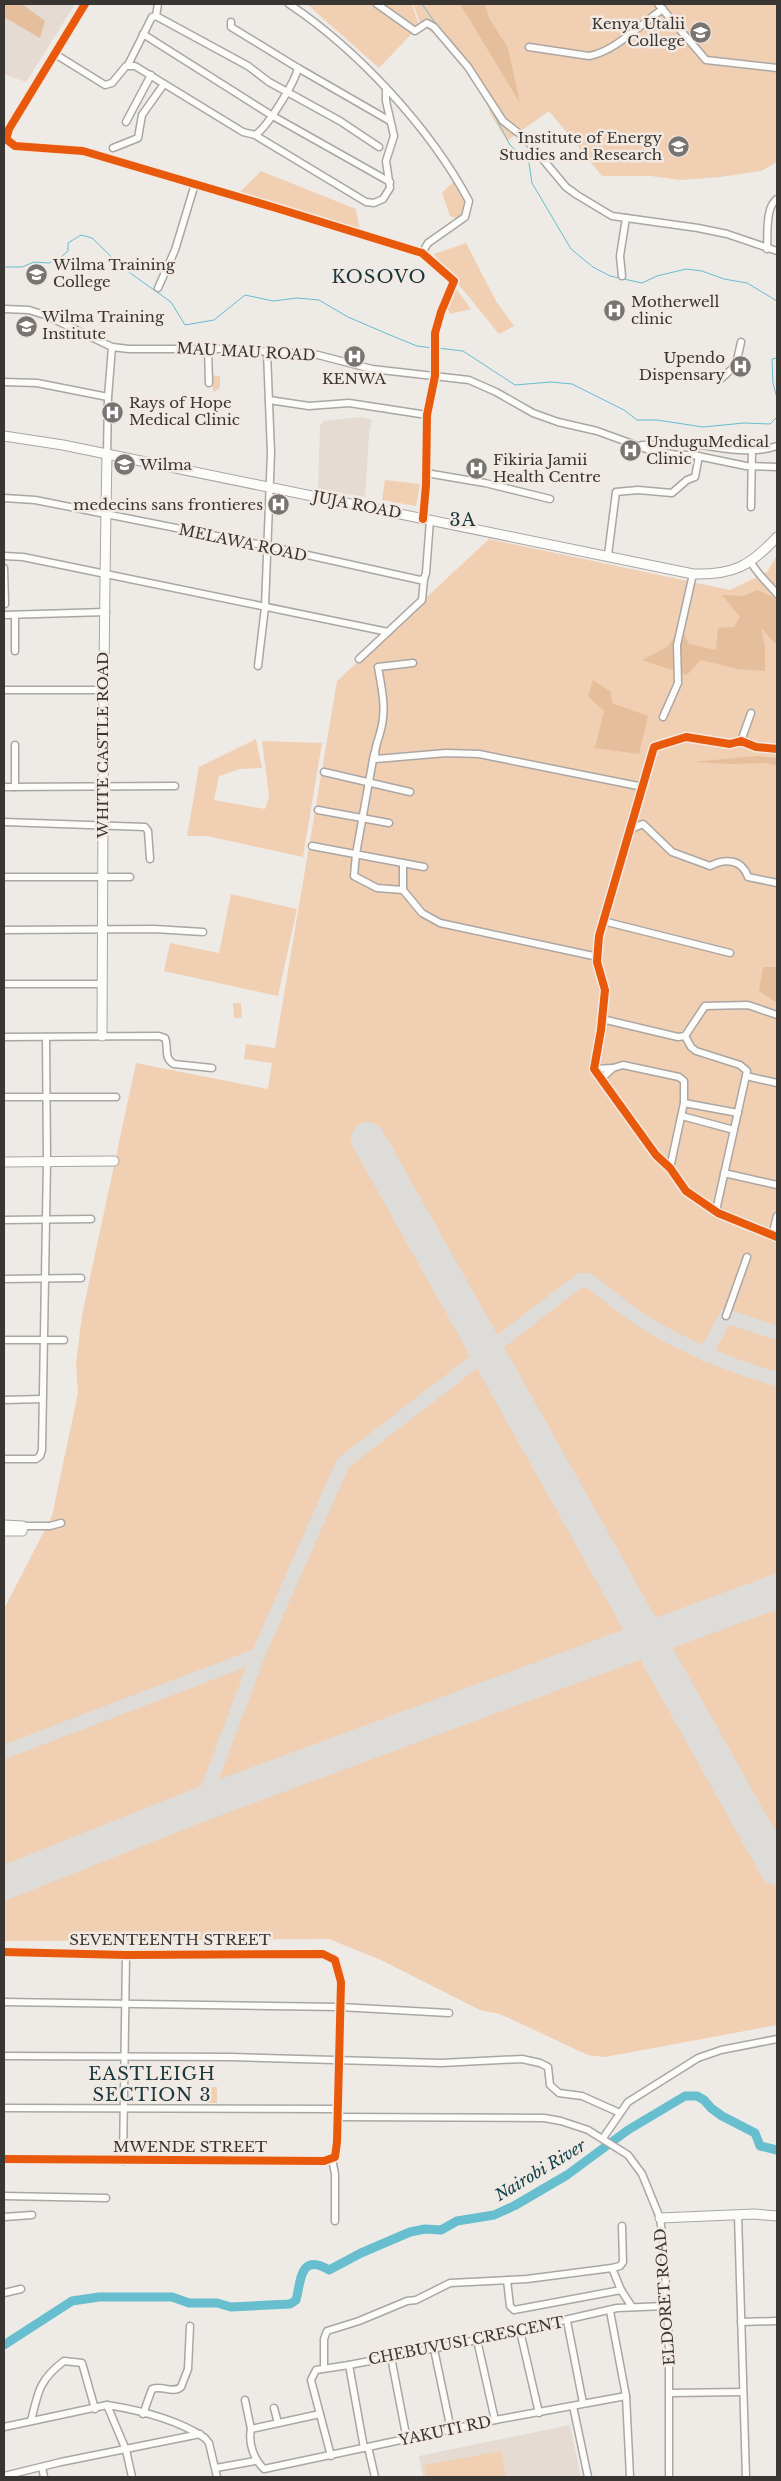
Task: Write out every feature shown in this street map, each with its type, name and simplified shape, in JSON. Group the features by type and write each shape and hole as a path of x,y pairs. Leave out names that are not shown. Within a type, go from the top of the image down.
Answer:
{"main road":[{"name":"JUJA ROAD","path":"4,436 42,441 608,555 693,574 710,574"},
{"name":"WHITE CASTLE ROAD","path":"102,1036 103,690 106,612 107,455"},
{"path":"710,574 732,570 752,562 777,535"},
{"path":"710,574 739,563 777,535"},
{"path":"4,1162 114,1161"},
{"path":"4,1525 23,1526 22,1531 4,1531"},
{"path":"660,2218 738,2215 777,2216"}],"street":[{"path":"85,4 9,129 6,139 15,146 26,149 83,151 422,253 454,281 441,312 435,333 435,376 427,415 426,573 422,600 359,659"},
{"path":"156,16 158,4"},
{"path":"290,4 320,27 386,88 449,168 469,201 465,217 428,243 422,253"},
{"path":"377,4 414,31 427,23 434,27 468,67 503,121 525,138 566,187 612,216 698,228 726,234 777,251"},
{"path":"529,47 589,56 597,54 610,48 660,6 706,60 777,68"},
{"path":"55,54 105,85 110,85 128,65 152,17 156,16"},
{"path":"156,16 248,66 286,91 340,121 379,147"},
{"path":"231,22 231,27 390,121"},
{"path":"143,34 272,115 390,182"},
{"path":"128,65 151,76 243,132 255,136 366,202 374,203 383,199 388,191 390,182 386,161 393,140 386,101 386,88"},
{"path":"255,136 272,115 298,68"},
{"path":"126,122 151,76"},
{"path":"113,148 135,141 138,138 142,116 164,84"},
{"path":"158,288 175,250 195,184"},
{"path":"767,249 769,210 772,203 777,199"},
{"path":"622,276 620,256 626,218"},
{"name":"MAU MAU ROAD","path":"4,309 29,310 45,315 112,347 267,352 324,356 372,369 469,380 496,392 533,413 558,422 578,425 639,445 671,454 699,456 753,466 777,467"},
{"path":"722,378 736,365 741,342"},
{"path":"107,455 108,397 112,347"},
{"path":"208,350 209,383"},
{"path":"258,666 265,607 271,453 267,352"},
{"path":"4,382 37,383 108,397"},
{"path":"269,400 309,406 349,403 427,415"},
{"path":"639,445 682,444 733,450 752,450 777,446"},
{"path":"751,507 752,450"},
{"path":"608,555 616,492 638,490 672,493 687,480 695,477 699,456"},
{"path":"426,473 485,483 550,499"},
{"name":"MELAWA ROAD","path":"4,498 35,500 268,546 360,569 420,580 424,579"},
{"path":"4,556 22,557 388,632"},
{"path":"752,562 756,572 763,576 777,594"},
{"path":"4,568 5,604"},
{"path":"663,717 678,683 677,645 693,574"},
{"path":"4,615 106,612"},
{"path":"15,615 15,651"},
{"path":"403,890 377,888 355,878 353,872 368,784 384,707 378,667 413,663"},
{"path":"4,690 103,690"},
{"path":"741,741 751,713"},
{"path":"594,1069 605,990 598,957 598,936 654,747 686,737 730,744 741,741 756,747 777,749"},
{"path":"15,745 15,787"},
{"path":"376,746 376,759 446,753 480,754 643,787"},
{"path":"324,772 368,784 410,792"},
{"path":"4,787 175,786"},
{"path":"318,810 389,823"},
{"path":"4,822 104,824 145,827 148,831 150,859"},
{"path":"631,829 644,824 672,852 710,866 720,861 740,864 745,869 748,877 777,883"},
{"path":"312,846 424,867"},
{"path":"404,863 403,890 422,913 440,923 598,957"},
{"path":"4,877 130,877"},
{"path":"603,921 730,953"},
{"path":"4,930 103,931 154,929 203,932"},
{"path":"4,984 102,984"},
{"path":"685,1036 705,1006 748,1005 777,1015"},
{"path":"602,1019 668,1036 685,1036"},
{"path":"4,1037 135,1036 164,1038 168,1044 166,1056 169,1061 174,1064 212,1068"},
{"path":"685,1036 696,1051 744,1066 746,1069 738,1113 716,1206 718,1213"},
{"path":"4,1459 34,1459 40,1456 42,1450 46,1037"},
{"path":"602,1078 617,1065 680,1076 684,1081 682,1116 670,1168"},
{"path":"594,1069 613,1068"},
{"path":"594,1069 656,1155 670,1168 686,1191 718,1213 774,1237 777,1216"},
{"path":"746,1076 777,1083"},
{"path":"4,1097 116,1097"},
{"path":"684,1103 738,1113"},
{"path":"682,1116 734,1130"},
{"path":"724,1173 777,1185"},
{"path":"4,1220 91,1219"},
{"path":"726,1316 746,1257"},
{"path":"4,1279 81,1278"},
{"path":"4,1340 64,1340"},
{"path":"4,1400 42,1399"},
{"path":"23,1526 50,1526 62,1522"},
{"name":"SEVENTEENTH STREET","path":"4,1952 126,1955 323,1954 334,1960 340,1973 340,2007"},
{"path":"123,2161 126,1955"},
{"path":"4,2002 340,2007 449,2014"},
{"path":"335,2221 335,2174 332,2159 336,2154 340,2007"},
{"path":"604,2138 620,2113 642,2092 698,2058 721,2050 777,2039"},
{"path":"4,2056 125,2056 441,2063 522,2060 540,2063 548,2068 550,2085 558,2093 582,2096 620,2113"},
{"name":"ELDORET ROAD","path":"4,2108 544,2118 579,2126 604,2138 628,2155 642,2174 662,2227 670,2394 668,2477"},
{"name":"MWENDE STREET","path":"4,2159 303,2162 332,2159"},
{"path":"4,2196 106,2198"},
{"path":"4,2217 32,2215"},
{"path":"738,2215 746,2477"},
{"path":"324,2368 324,2339 327,2331 359,2321 407,2301 416,2300 450,2283 507,2280 620,2266 623,2262 622,2226"},
{"path":"612,2268 621,2290 632,2307"},
{"path":"507,2280 510,2306 514,2310 621,2290"},
{"path":"4,2293 21,2289"},
{"name":"CHEBUVUSI CRESCENT","path":"375,2477 366,2448 349,2365 434,2349 610,2311 632,2307 666,2306"},
{"path":"610,2311 626,2396 630,2477"},
{"path":"567,2321 583,2403"},
{"path":"741,2322 777,2322"},
{"path":"143,2414 152,2389 157,2387 175,2390 181,2387 188,2369 190,2326"},
{"path":"520,2331 538,2413"},
{"path":"477,2340 495,2420"},
{"path":"434,2349 451,2430"},
{"path":"391,2357 406,2440"},
{"path":"31,2421 39,2386 53,2369 64,2361 82,2363 95,2408"},
{"path":"331,2456 311,2380 316,2370 349,2365"},
{"path":"670,2394 743,2392"},
{"name":"YAKUTI RD","path":"255,2461 264,2470 495,2420 626,2396"},
{"path":"216,2468 255,2461 250,2440 251,2429 245,2400"},
{"path":"107,2405 126,2450 132,2477"},
{"path":"4,2427 107,2405 143,2414 200,2434 209,2443 216,2468 216,2477"},
{"path":"573,2406 588,2477"},
{"path":"274,2408 278,2423"},
{"path":"251,2429 320,2414"},
{"path":"4,2476 200,2434"},
{"path":"42,2467 44,2477"}],"shaded area":[{"path":"4,4 75,4 26,82 4,74"},
{"path":"4,4 22,4 45,21 40,38 4,17"},
{"path":"307,4 412,4 419,26 379,68"},
{"path":"413,4 777,4 777,162 761,171 720,177 680,180 651,176 602,176 549,111 507,141 491,115 480,86 435,34 421,25"},
{"path":"460,4 485,4 489,18 508,48 520,103"},
{"path":"261,171 356,209 360,230 239,193"},
{"path":"454,181 467,202 464,216 455,218 450,216 442,193"},
{"path":"466,243 496,301 514,326 499,334 434,254"},
{"path":"454,286 471,309 450,314 445,303"},
{"path":"210,375 220,376 220,387 214,393"},
{"path":"360,417 372,420 369,434 365,497 318,489 320,425 324,421"},
{"path":"385,480 420,484 416,506 382,500"},
{"path":"489,539 730,590 767,572 777,555 777,2025 605,2057 588,2055 500,2014 480,2010 381,1960 329,1939 4,1941 4,1609 52,1516 78,1393 76,1364 82,1315 136,1063 268,1089 272,1063 244,1059 246,1044 275,1048 337,681"},
{"path":"757,590 777,599 777,645 761,628 765,647 765,671 738,669 701,660 687,675 642,660 667,647 681,628 689,644 716,650 718,628 734,627 740,617 722,595 743,596"},
{"path":"593,680 611,692 612,703 648,716 639,754 595,748 604,711 588,696"},
{"path":"256,739 262,768 240,769 219,776 214,800 265,809 269,796 262,741 322,743 303,857 207,836 187,836 199,767"},
{"path":"758,756 777,758 777,766 767,763 692,762"},
{"path":"231,894 297,909 278,996 164,971 170,943 219,953"},
{"path":"763,967 777,967 777,1003 759,991"},
{"path":"233,1003 241,1003 242,1018 234,1018"},
{"path":"208,2087 217,2087 217,2103 207,2103"},
{"path":"570,2425 581,2477 423,2477 419,2456"},
{"path":"501,2451 506,2477 426,2477 424,2465"}],"waterway":[{"path":"422,4 438,27"},
{"path":"455,47 460,54"},
{"path":"489,105 510,145 529,163 532,183 571,249 593,267 610,276 642,283 657,276 686,269 702,271 724,279 747,283 777,301"},
{"path":"4,267 22,267 34,262 49,263 60,258 68,251 68,243 81,235 92,238 123,268 171,302 185,325 214,320 245,295 273,301 297,298 319,300 348,317 390,335 417,346 433,348"},
{"path":"437,348 463,351 515,385 551,382 572,384 624,410 637,420 657,420 703,427 744,423 770,424 777,417"},
{"path":"777,358 772,359 773,383 777,398"},
{"name":"Nairobi River","path":"4,2345 72,2301 99,2297 172,2297 189,2303 217,2303 231,2307 290,2304 296,2300 301,2278 307,2267 319,2265 329,2270 361,2253 410,2232 425,2229 441,2230 457,2221 494,2215 514,2206 567,2175 628,2130 685,2096 697,2096 704,2100 722,2116 755,2133 760,2146 777,2150"}],"taxiway":[{"path":"202,1804 258,1655 343,1463 567,1290 581,1280 588,1280 639,1319 663,1333 694,1349 777,1379"},
{"path":"705,1355 726,1316 777,1333"},
{"path":"4,1752 258,1655"}],"runway":[{"path":"368,1139 777,1869"},
{"path":"4,1883 202,1804 777,1591"}],"cycle path":[{"path":"85,4 9,129 6,139 15,146 83,151 276,208 422,253 454,281 441,312 435,333 435,376 427,415 426,485 423,519"},
{"path":"777,749 756,747 741,741 730,744 686,737 654,747 599,936 597,962 605,990 601,1030 594,1069 656,1155 670,1168 686,1191 718,1213 777,1237"},
{"path":"4,1952 126,1955 323,1954 335,1960 341,1982 335,2157 324,2161 4,2159"}],"place":[{"name":"Kenya Utalii College","path":"701,33"},
{"name":"Institute of Energy Studies and Research","path":"678,147"},
{"name":"Wilma Training College","path":"37,274"},
{"name":"Motherwell clinic","path":"615,311"},
{"name":"Wilma Training Institute","path":"26,326"},
{"name":"KENWA","path":"354,356"},
{"name":"Upendo Dispensary","path":"741,367"},
{"name":"Rays of Hope Medical Clinic","path":"113,412"},
{"name":"UnduguMedical Clinic","path":"630,451"},
{"name":"Wilma","path":"124,465"},
{"name":"Fikiria Jamii Health Centre","path":"477,469"},
{"name":"medecins sans frontieres","path":"279,505"}],"district":[{"name":"KOSOVO","path":"379,277"},
{"name":"3A","path":"463,520"},
{"name":"EASTLEIGH SECTION 3","path":"152,2084"}]}
